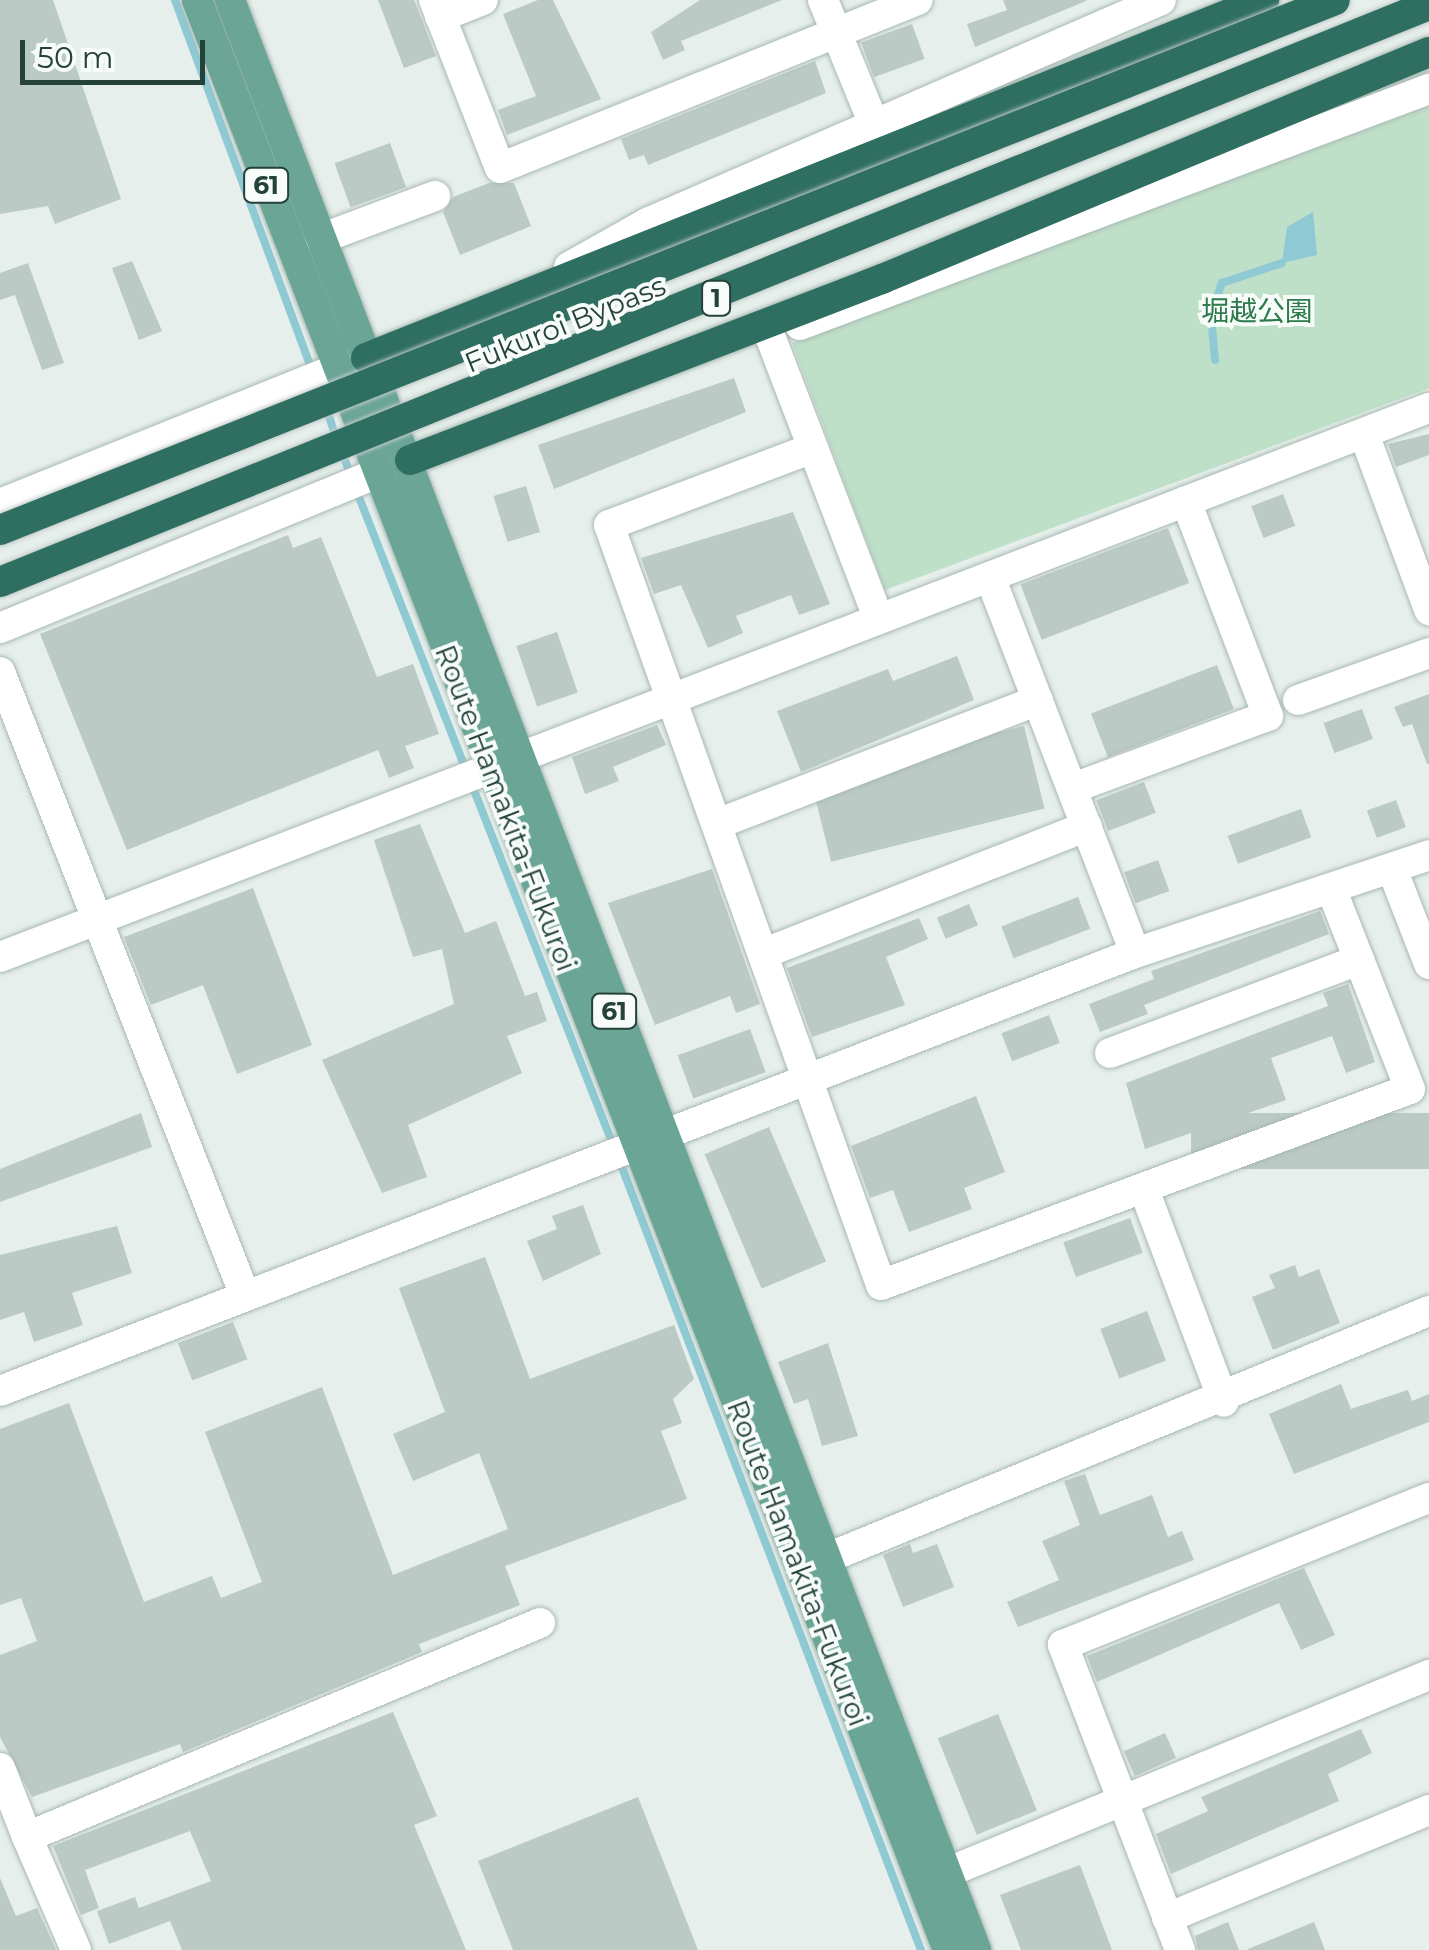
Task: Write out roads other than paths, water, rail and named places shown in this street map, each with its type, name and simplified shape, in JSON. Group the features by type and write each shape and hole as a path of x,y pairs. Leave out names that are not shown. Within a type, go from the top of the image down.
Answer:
{"highway":[{"path":"366,358 1264,0"},
{"name":"Fukuroi Bypass","path":"0,530 1335,0"},
{"name":"Fukuroi Bypass","path":"0,582 1429,4"},
{"path":"410,460 1068,202 1429,52"}],"main road":[{"name":"Route Hamakita-Fukuroi","path":"197,0 492,770 647,1142 934,1878 976,1950"},
{"name":"Route Hamakita-Fukuroi","path":"230,0 523,758 647,1142"},
{"name":"Route Hamakita-Fukuroi","path":"934,1878 948,1950"}],"street":[{"path":"483,0 437,8 500,168 917,0"},
{"path":"823,0 876,127"},
{"path":"501,305 647,223 876,127 1161,0"},
{"path":"682,355 770,336 1429,89"},
{"path":"320,240 436,196"},
{"path":"770,336 878,618"},
{"path":"0,504 366,358"},
{"path":"0,958 1429,408"},
{"path":"1364,434 1429,610"},
{"path":"813,448 608,525 812,1081 880,1285 1145,1192 1410,1089 1332,892"},
{"path":"0,628 410,460"},
{"path":"1073,788 1268,716 1186,500"},
{"path":"990,577 1135,953"},
{"path":"1298,700 1429,652"},
{"path":"0,672 244,1293"},
{"path":"717,824 1038,700"},
{"path":"765,953 1086,826"},
{"path":"0,1391 244,1293 812,1081 1135,953 1332,892 1429,854"},
{"path":"1392,869 1429,964"},
{"path":"1110,1052 1359,960"},
{"path":"1145,1192 1224,1402"},
{"path":"813,1564 1224,1402 1429,1311"},
{"path":"1180,1950 1063,1645 1429,1498"},
{"path":"27,1837 540,1623"},
{"path":"934,1878 1429,1675"},
{"path":"0,1768 76,1950"},
{"path":"1167,1918 1429,1810"}],"water":[{"path":"1313,212 1317,255 1282,263 1287,227"}],"waterway":[{"path":"175,0 312,371"},
{"path":"1215,360 1211,316 1222,283 1282,263"},
{"path":"326,407 336,437"},
{"path":"341,450 352,479"},
{"path":"357,492 467,772"},
{"path":"472,785 613,1144"},
{"path":"618,1157 921,1950"}],"park label":[{"name":"堀越公園","path":"1257,311"}]}
